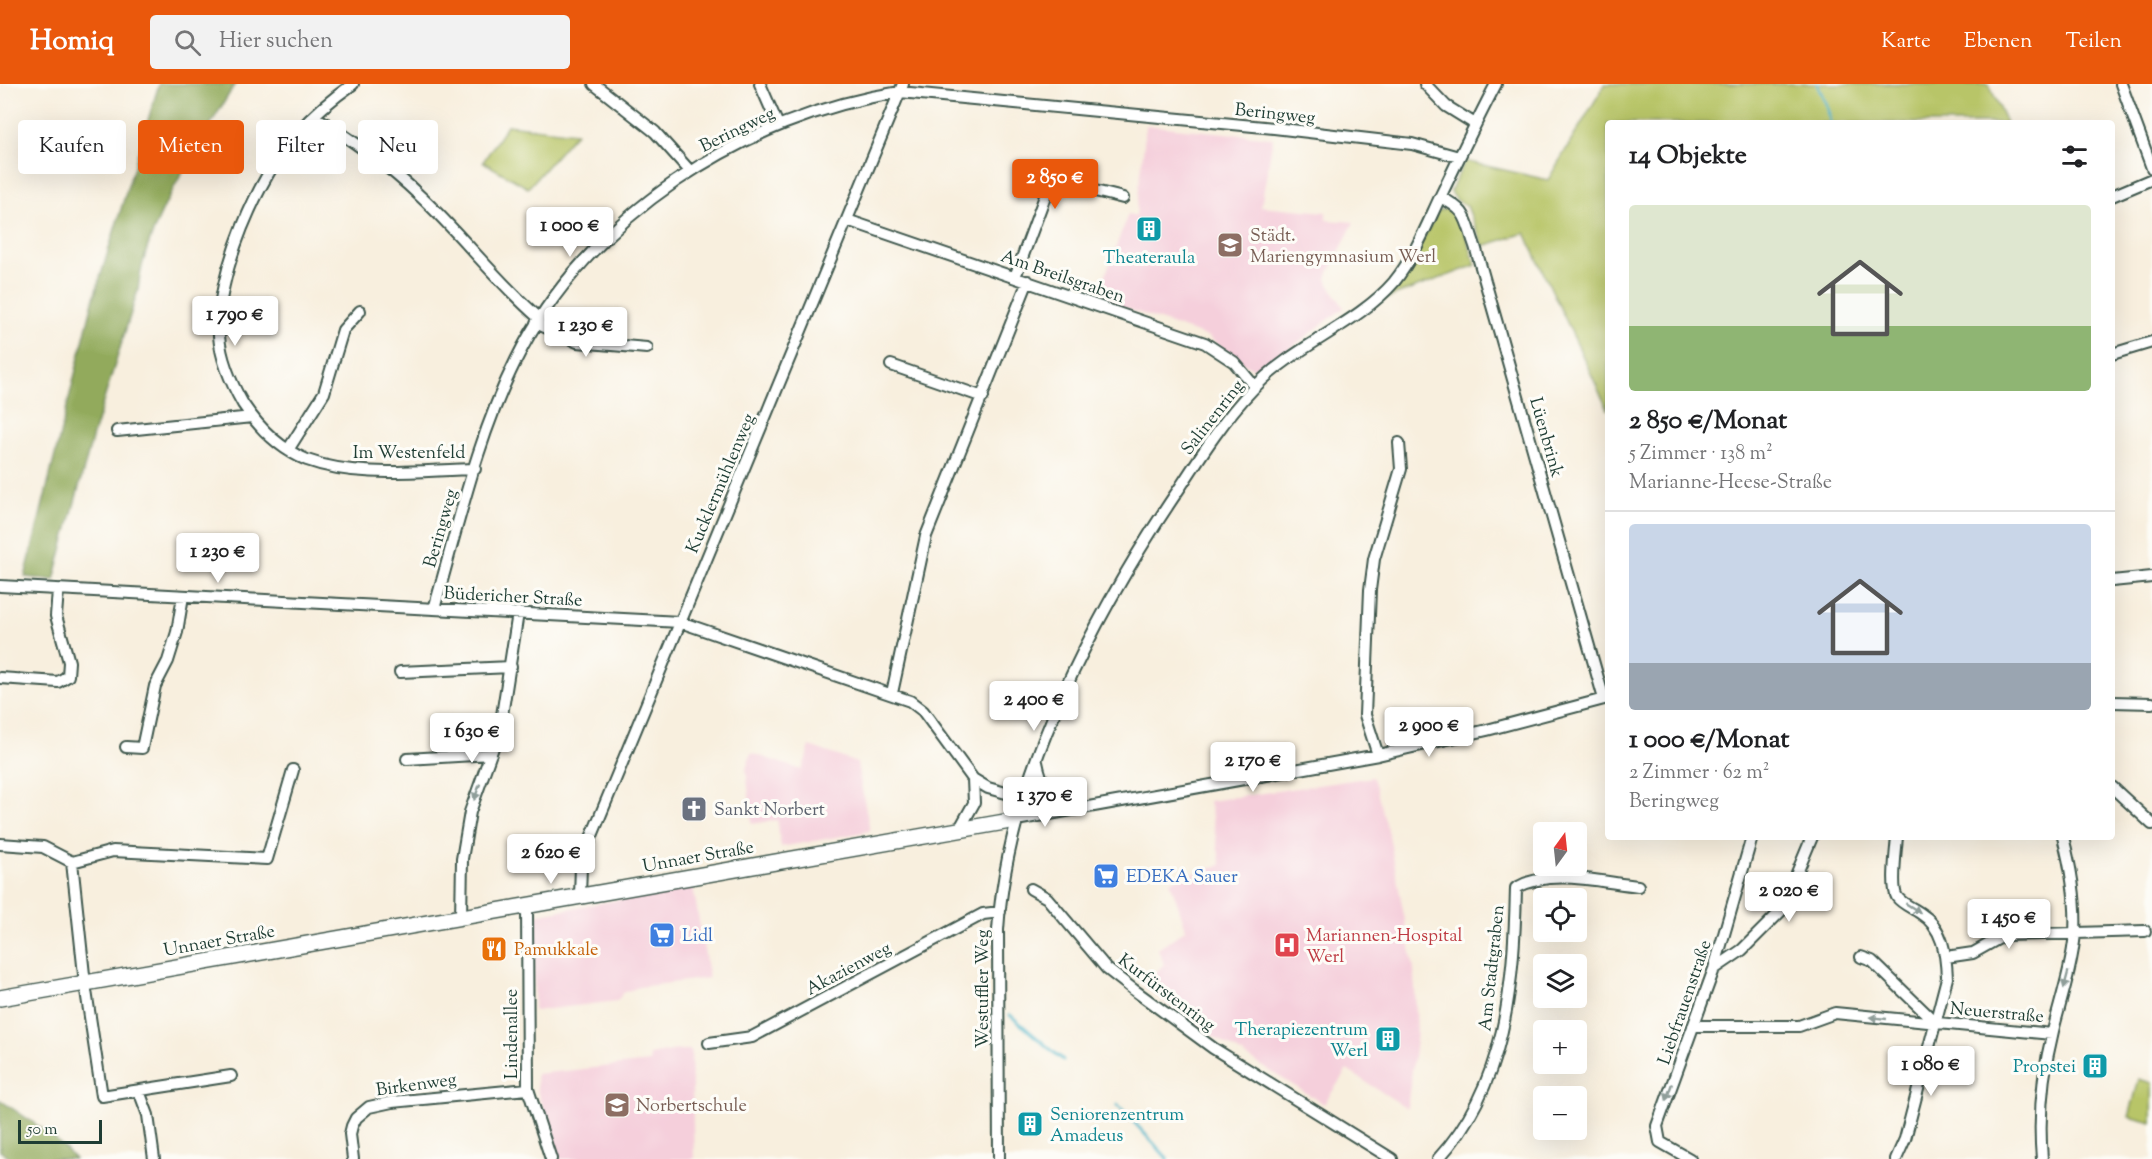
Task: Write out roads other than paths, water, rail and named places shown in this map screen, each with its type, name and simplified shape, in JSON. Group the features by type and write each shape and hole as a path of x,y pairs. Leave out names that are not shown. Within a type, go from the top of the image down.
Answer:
{"street":[{"name":"Im Westenfeld","path":"353,84 296,133 264,184 241,232 223,287 219,336 223,359 233,385 252,417 288,450 307,460 356,470 475,469"},
{"path":"594,84 655,132 690,171"},
{"path":"760,84 778,125"},
{"path":"1425,84 1446,106 1475,124"},
{"name":"Salinenring","path":"1016,820 1062,700 1126,569 1219,429 1255,387 1303,349 1371,303 1394,282 1420,239 1496,84"},
{"path":"2121,84 2152,168"},
{"name":"Beringweg","path":"434,609 496,404 538,320 605,238 645,203 690,171 778,125 901,88 1412,144 1459,157"},
{"name":"Kucklermühlenweg","path":"580,896 581,866 591,838 901,88"},
{"path":"314,116 389,167 430,206 538,320 577,342 647,348"},
{"path":"2115,195 2152,179"},
{"path":"1015,277 1051,180 1123,198"},
{"name":"Lüenbrink","path":"1440,197 1459,207 1463,212 1605,695"},
{"name":"Am Breilsgraben","path":"847,220 1205,343 1234,362 1255,387"},
{"path":"892,693 926,536 1028,281"},
{"path":"288,450 324,393 343,330 360,311"},
{"path":"2115,353 2147,344"},
{"path":"891,365 983,397"},
{"path":"117,431 252,417"},
{"path":"1378,755 1365,715 1370,590 1374,559 1401,469 1399,443"},
{"path":"2115,581 2152,577"},
{"name":"Büdericher Straße","path":"0,586 680,622 910,701 923,711 974,779 987,788 1006,793 1029,783"},
{"path":"0,678 58,682 68,676 69,662 56,616 58,590"},
{"path":"126,747 142,748 155,686 168,661 177,632 183,596"},
{"path":"461,918 462,859 470,812 500,729 512,667 518,613"},
{"path":"400,672 512,667"},
{"name":"Unnaer Straße","path":"0,998 1378,755 1487,730 1605,698"},
{"path":"2115,702 2152,703"},
{"path":"407,759 491,754"},
{"path":"1037,762 1043,784 1051,796 1068,809"},
{"path":"0,844 42,846 72,862 113,851 267,859 293,770"},
{"path":"958,830 974,803 974,779"},
{"path":"2115,790 2152,824"},
{"name":"Westuffler Weg","path":"999,1159 999,912 1016,820"},
{"name":"Liebfrauenstraße","path":"1690,1159 1660,1142 1657,1126 1714,969 1751,840"},
{"path":"1714,969 1742,950 1781,910 1811,840"},
{"path":"1897,840 1897,897 1933,922 1946,957 1947,978 1937,1024"},
{"path":"2042,1159 2038,1117 2052,1034 2070,969 2075,933 2073,885 2064,840"},
{"path":"72,862 85,984 102,1096 231,1076"},
{"name":"Am Stadtgraben","path":"1438,1159 1449,1148 1484,1091 1496,1058 1507,1010 1515,938 1516,888 1530,880 1568,879 1638,886"},
{"name":"Kurfürstenring","path":"1031,889 1047,898 1107,969 1134,990 1213,1048 1392,1159"},
{"name":"Lindenallee","path":"527,906 528,1089 551,1159"},
{"name":"Akazienweg","path":"709,1043 752,1036 983,914 999,912"},
{"path":"1946,957 1973,953 2005,935 2145,931"},
{"path":"1861,957 1872,961 1937,1024"},
{"path":"1693,1026 1799,1026 1835,1013 1937,1024"},
{"name":"Neuerstraße","path":"1896,1159 1905,1139 1937,1024 2052,1034"},
{"name":"Birkenweg","path":"353,1159 350,1134 352,1126 356,1118 369,1107 458,1095 528,1089"},
{"path":"139,1091 148,1115 154,1159"}],"waterway":[{"path":"1817,84 1828,108 1830,120"},
{"path":"1010,1015 1063,1060"},
{"path":"1118,1105 1168,1159"}],"place":[{"name":"Theateraula","path":"1149,229"},
{"name":"Städt. Mariengymnasium Werl","path":"1230,245"},
{"name":"Sankt Norbert","path":"694,809"},
{"name":"EDEKA Sauer","path":"1106,876"},
{"name":"Lidl","path":"662,935"},
{"name":"Mariannen-Hospital Werl","path":"1287,945"},
{"name":"Pamukkale","path":"494,949"},
{"name":"Therapiezentrum Werl","path":"1388,1039"},
{"name":"Propstei","path":"2095,1066"},
{"name":"Norbertschule","path":"617,1105"},
{"name":"Seniorenzentrum Amadeus","path":"1030,1124"}]}
